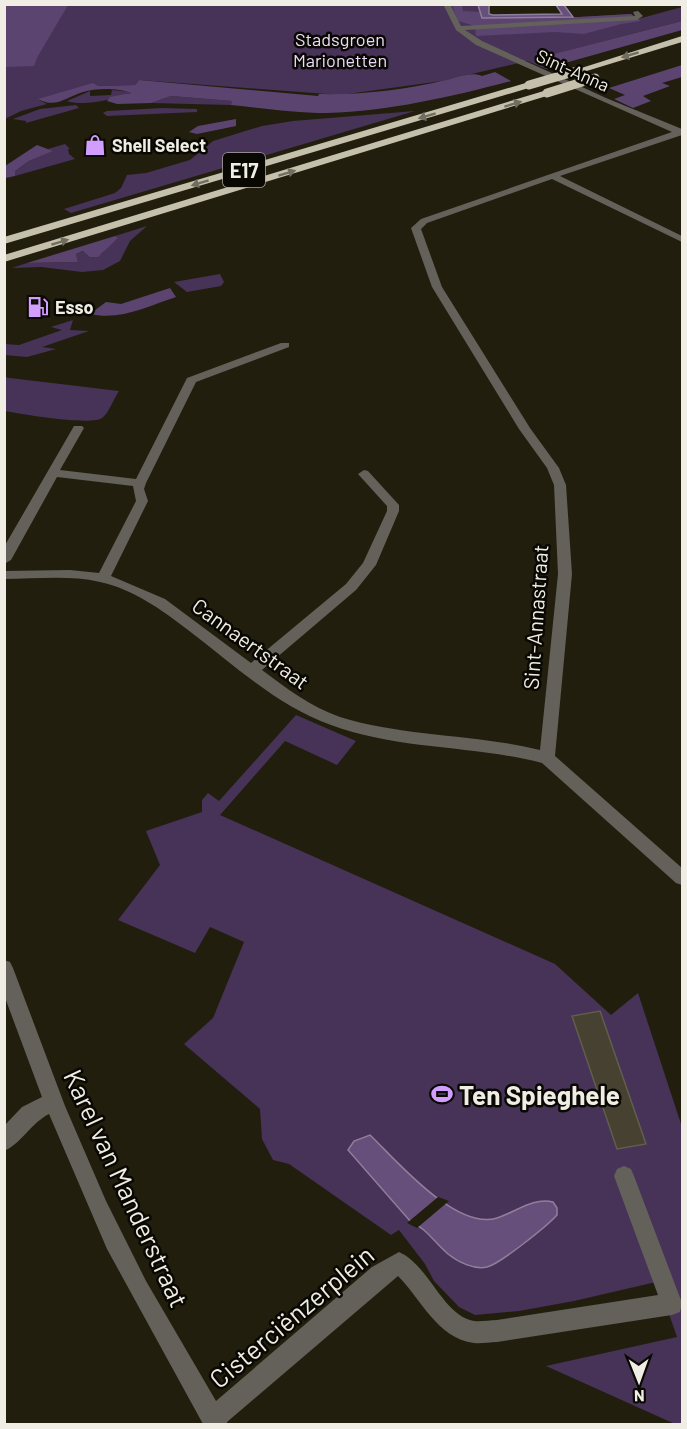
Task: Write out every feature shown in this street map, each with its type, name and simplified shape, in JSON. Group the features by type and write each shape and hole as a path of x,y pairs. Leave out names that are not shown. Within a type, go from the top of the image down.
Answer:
{"highway":[{"name":"E17","path":"4,241 682,39"},
{"name":"E17","path":"4,259 606,75"},
{"path":"457,100 483,99"},
{"path":"416,144 467,124 479,114"}],"street":[{"name":"Sint-Anna","path":"446,4 452,21 478,43 521,64 681,132"},
{"name":"Sint-Anna","path":"459,28 637,18 640,16 636,12"},
{"path":"552,177 681,132"},
{"path":"552,177 682,239"},
{"name":"Sint-Annastraat","path":"547,758 565,574 560,485 553,468 525,429 437,287 416,228 424,221 552,177"},
{"path":"104,578 142,501 138,489 140,483 190,380 285,345"},
{"path":"268,351 282,362"},
{"path":"4,560 78,428"},
{"path":"52,473 140,483"},
{"path":"251,671 351,587 369,565 393,511 393,505 364,474"},
{"name":"Cannaertstraat","path":"4,576 70,574 104,578 160,602 293,701 335,721 383,733 515,750 547,758"},
{"path":"547,758 682,879"},
{"name":"Karel van Manderstraat","path":"4,968 52,1102 114,1242 188,1380 214,1422"},
{"path":"4,1141 29,1114 52,1102"},
{"name":"Cisterciënzerplein","path":"214,1422 380,1275 399,1263 412,1273 448,1319 470,1332 497,1331 672,1304 624,1176"}],"green space":[{"name":"Stadsgroen Marionetten","path":"478,4 482,18 631,14 638,19 682,7 682,21 543,57 558,65 546,69 527,61 442,81 340,95 139,80 135,85 98,86 39,100 47,104 21,111 5,119 5,5"},
{"path":"112,90 131,92 100,101 74,103 67,101 90,91 90,96 111,95"},
{"path":"171,96 233,101 231,105 151,103"},
{"path":"76,105 79,108 26,123 26,121 13,119 40,109"},
{"path":"197,109 197,112 107,116 103,113 107,111"},
{"path":"415,111 71,213 64,209 115,193 121,188 127,175 146,173 190,160 213,141 262,126 293,121"},
{"path":"65,144 70,149 68,149 69,154 75,159 15,176 15,171 29,161 52,151 48,149"},
{"path":"147,226 130,241 120,261 103,270 82,272 41,267 12,268 27,263 78,262 76,254 84,251 102,254 107,246 117,239 115,236"},
{"path":"220,274 224,282 221,286 187,292 174,282"},
{"path":"73,320 70,330 89,331 42,347 56,349 27,357 5,355 5,344 19,345 62,330 51,327"},
{"path":"5,377 119,391 102,418 84,421 55,419 5,411"},
{"name":"Ten Spieghele","path":"296,715 356,741 337,765 285,741 220,815 555,964 611,1015 638,993 682,1127 682,1424 675,1424 546,1366 677,1337 669,1314 669,1279 574,1301 519,1311 475,1315 459,1307 434,1281 425,1264 399,1230 391,1235 289,1164 273,1160 262,1139 260,1109 184,1044 213,1018 244,942 210,927 195,953 118,920 160,865 146,831 202,812 202,800 208,793 219,801"}],"shaded area":[{"path":"4,5 68,5 34,66 5,67"},
{"path":"452,5 462,5 463,11 480,12 482,18 631,14 641,21 584,34 555,32 476,36 475,26 458,21"},
{"path":"478,5 489,5 489,14 493,15 562,14 556,5 564,5 573,17 482,18"},
{"path":"682,21 682,30 558,65 542,57"},
{"path":"682,65 682,77 662,83 670,86 643,96 651,101 633,108 614,99 625,95 609,88"},
{"path":"495,72 511,81 420,102 350,112 291,111 231,105 232,101 171,96 151,103 117,104 107,101 110,97 131,93 107,89 83,92 50,103 38,99 93,83 98,86 135,85 139,80 318,96 319,94 367,93 399,89"},
{"path":"236,119 236,126 197,134 189,132 198,126"},
{"path":"37,145 53,151 29,161 15,171 15,176 5,178 5,166"},
{"path":"115,236 118,238 98,257 90,257 83,251 76,254 78,262 27,263"},
{"path":"170,288 176,297 144,308 112,316 90,314 106,302 121,304"},
{"path":"370,1135 428,1191 464,1214 481,1219 497,1218 532,1203 546,1201 553,1202 557,1208 557,1215 523,1244 493,1264 482,1268 466,1265 448,1254 426,1232 410,1221 348,1150 354,1141"}],"pier":[{"path":"438,1197 449,1201 417,1228 407,1223"}],"building":[{"path":"600,1011 646,1144 617,1149 572,1016"}],"place":[{"name":"Shell Select","path":"95,145"},
{"name":"Esso","path":"38,307"},
{"name":"Ten Spieghele","path":"442,1094"}]}
